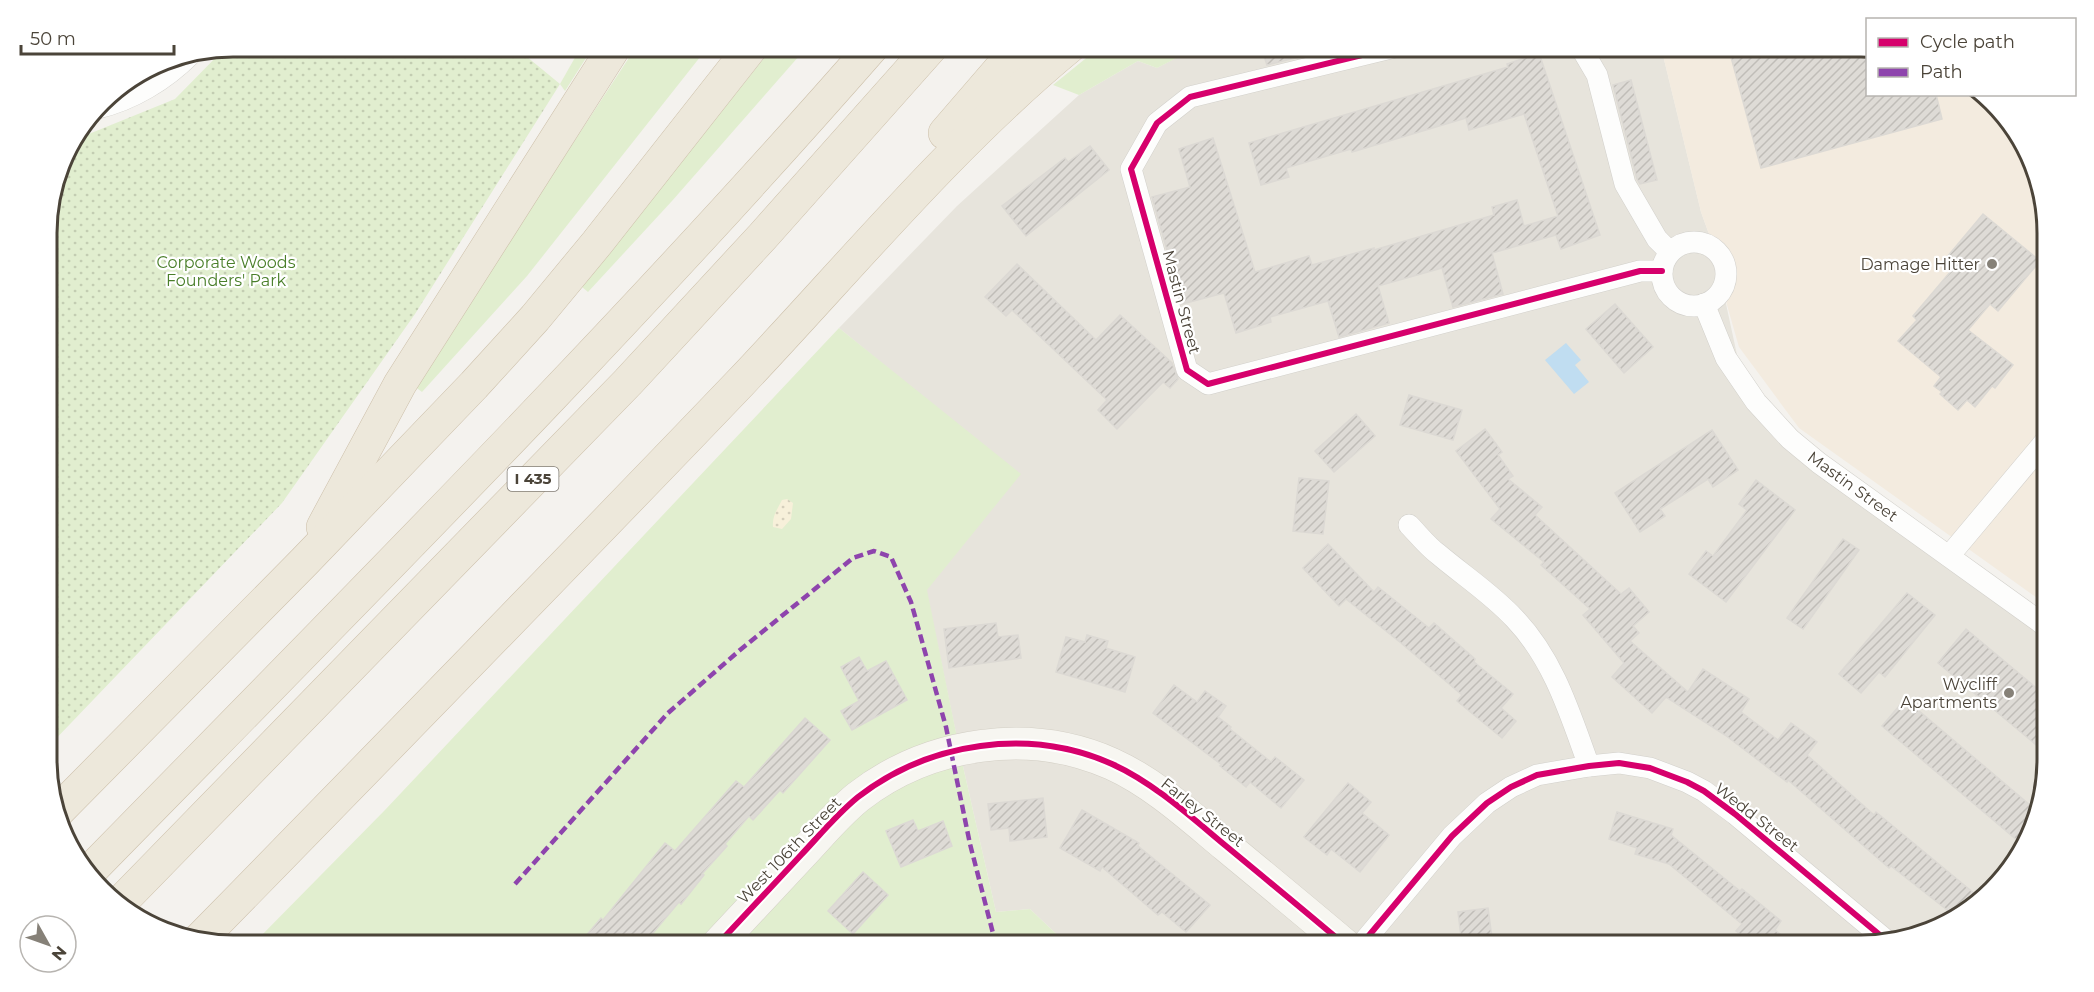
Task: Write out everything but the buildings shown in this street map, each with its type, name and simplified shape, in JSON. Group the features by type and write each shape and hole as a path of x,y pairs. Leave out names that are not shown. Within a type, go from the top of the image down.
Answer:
{"highway":[{"path":"305,561 400,384 608,57"},
{"path":"63,806 305,561 451,410 535,318 743,57"},
{"name":"I 435","path":"94,867 641,304 863,57"},
{"name":"I 435","path":"125,898 628,382 771,227 922,57"},
{"path":"870,243 910,173 1010,57"},
{"path":"206,933 614,515 776,345 979,126 1057,57"}],"street":[{"name":"Mastin Street","path":"1354,57 1190,97 1157,123 1131,169 1187,370 1208,384 1640,271 1666,262"},
{"path":"1586,57 1597,75 1625,184 1657,239 1666,262"},
{"path":"112,105 151,86 176,66"},
{"path":"1701,242 1719,252 1724,261 1727,272 1721,292 1714,300 1694,306 1674,299 1667,292 1663,282 1666,262 1678,245 1701,242"},
{"name":"Mastin Street","path":"1704,304 1726,358 1756,402 1790,439 1819,463 2037,620"},
{"path":"1949,556 2037,451"},
{"path":"1409,525 1436,553 1484,589 1516,620 1542,653 1562,692 1589,766"},
{"name":"Farley Street","path":"951,751 989,745 1027,744 1070,750 1121,769 1162,794 1333,935"},
{"name":"West 106th Street","path":"726,935 857,798 890,775 916,762 951,751"},
{"name":"Wedd Street","path":"1369,935 1452,836 1487,803 1510,787 1537,775 1619,763 1650,768 1704,791 1744,821 1879,934"}],"shaded area":[{"path":"1178,57 1663,57 1701,212 1714,248 1748,406 2037,629 2037,759 2034,794 2024,827 2001,866 1993,875 1959,905 1939,917 1896,932 1873,935 1057,935 1030,909 996,912 926,589 1019,475 839,328 957,206 1079,95 1138,61 1157,68"},
{"path":"1663,57 1866,57 1866,96 1972,96 1986,108 2001,126 2024,165 2035,210 2037,233 2037,598 1799,428 1739,347 1714,248 1701,212"}],"green space":[{"name":"Corporate Woods Founders' Park","path":"221,57 527,57 560,84 415,314 282,503 57,738 57,221 60,198 70,165 87,135 175,99 215,58"},
{"path":"575,57 587,57 565,91 560,84"},
{"path":"629,57 700,57 527,276 422,392 414,386"},
{"path":"765,57 798,57 672,201 588,292 582,287"},
{"path":"1087,57 1178,57 1157,68 1138,61 1079,95 1053,85"},
{"path":"839,328 1021,474 927,590 962,762 996,912 1030,909 1057,935 262,935 385,810"}],"sand":[{"path":"787,499 793,503 791,519 782,529 773,527 773,520 782,500"}],"water":[{"path":"1566,343 1581,360 1575,365 1589,382 1574,394 1545,360"}],"marked path":[{"path":"515,884 668,713 740,650 853,558 874,551 891,557 911,602 946,727 970,844 993,935"}],"cycle path":[{"path":"1354,57 1190,97 1157,123 1131,169 1187,370 1208,384 1640,271 1662,271"},
{"path":"726,935 828,825 858,797 886,778 916,763 948,753 980,746 1014,744 1047,746 1080,753 1128,772 1186,812 1333,935"},
{"path":"1369,935 1452,836 1487,803 1511,787 1537,775 1619,763 1650,768 1704,791 1735,814 1879,934"}],"place":[{"name":"Damage Hitter","path":"1992,264"},
{"name":"Wycliff Apartments","path":"2009,693"}]}
